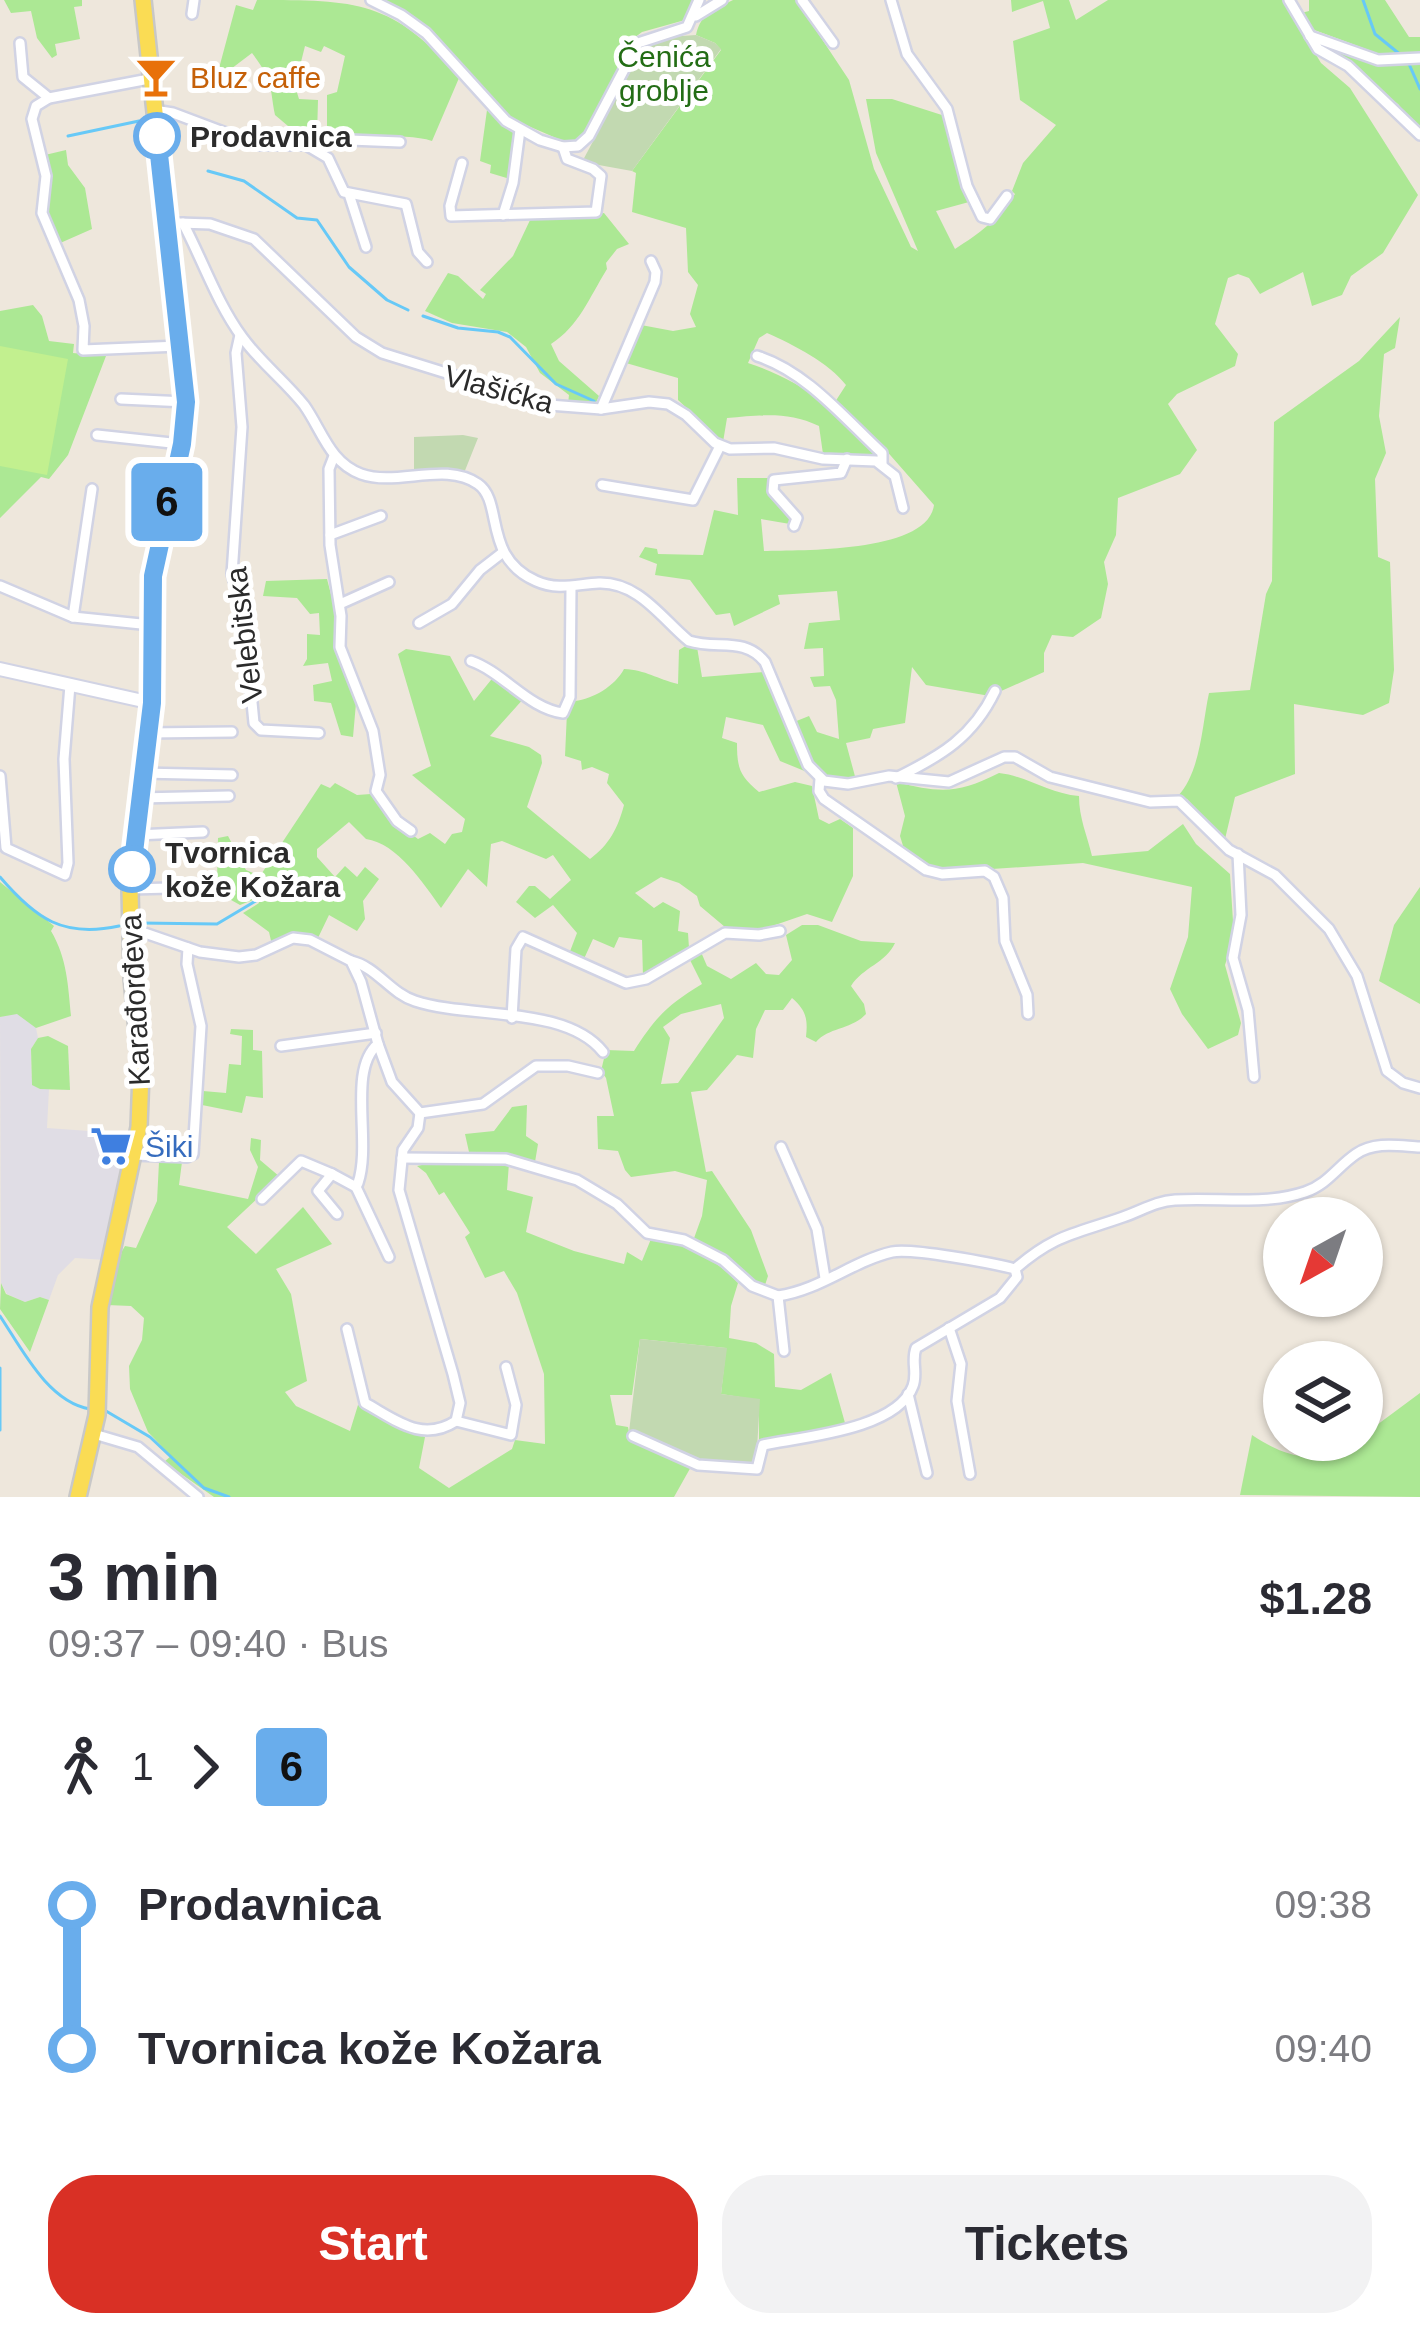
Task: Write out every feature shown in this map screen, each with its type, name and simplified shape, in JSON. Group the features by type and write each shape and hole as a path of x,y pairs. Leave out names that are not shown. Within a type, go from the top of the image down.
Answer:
{"main road":[{"name":"Karađorđeva","path":"78,1497 98,1409 100,1307 139,1127 141,1073 130,889 152,703 156,553 182,444 186,402 176,224 149,79 143,0"}],"street":[{"path":"192,14 194,0"},
{"path":"371,0 426,33 488,106 520,130 563,147 575,147 589,136 638,44 683,29 722,0"},
{"path":"695,16 699,0"},
{"path":"802,0 833,43"},
{"path":"891,0 907,54 947,109 967,187 982,217 990,219 1006,196"},
{"path":"1289,0 1318,49 1370,85 1420,135"},
{"path":"1309,36 1378,60 1410,59"},
{"path":"20,43 23,77 49,98"},
{"path":"149,79 49,98 36,106 32,116 46,176 42,213 79,300 83,350 182,345"},
{"path":"154,110 258,145 306,145 320,139 400,142"},
{"path":"503,215 520,130"},
{"path":"306,145 328,158 339,186 349,194 406,204 418,252 427,262"},
{"path":"462,163 449,214 596,212 602,176 567,159 563,147"},
{"path":"349,194 366,247"},
{"path":"176,224 240,335 300,401 334,456 347,467 375,478 451,476 476,482 484,490 502,553 533,580 571,588 601,583 621,587 649,602 689,641 741,645 760,656 808,765 820,779 843,785 881,776 949,782 1004,757 1050,776 1150,802 1179,801 1214,838 1263,865 1329,928 1357,976 1387,1071 1420,1088"},
{"name":"Vlašićka","path":"176,224 217,226 254,238 356,337 382,353 525,399 601,409 668,404 720,446"},
{"path":"601,409 655,282 651,261"},
{"name":"Velebitska","path":"240,335 236,353 242,427 232,574 243,610 254,723 261,730 319,733"},
{"path":"758,356 785,368 832,406 882,453 882,464"},
{"path":"121,399 186,402"},
{"path":"97,435 182,444"},
{"path":"602,485 693,500 720,446 781,449 823,460 882,464 896,476 903,508"},
{"path":"334,456 329,469 329,535 331,572 340,604 340,647 373,731 380,775 376,791 397,821 411,831"},
{"path":"794,526 797,518 773,491 774,480 841,473 847,459"},
{"path":"73,617 92,489"},
{"path":"329,535 381,516"},
{"path":"419,623 452,604 480,570 502,553"},
{"path":"340,604 389,582"},
{"path":"0,586 73,617 152,625"},
{"path":"471,661 486,666 547,709 563,713 569,697 571,588"},
{"path":"0,669 152,703"},
{"path":"0,776 6,848 65,875 64,759 70,685"},
{"path":"896,778 945,754 971,731 995,691"},
{"path":"148,733 232,732"},
{"path":"142,773 232,775"},
{"path":"820,779 824,799 921,867 942,874 985,871 994,877 1003,898 1005,940 1027,995 1028,1014"},
{"path":"139,798 229,796"},
{"path":"134,835 203,832"},
{"path":"1238,854 1241,915 1233,958 1248,1010 1254,1077"},
{"path":"130,889 211,887"},
{"path":"512,1018 516,949 523,937 626,983 646,979 724,933 780,931"},
{"path":"130,933 246,957 304,938 368,967 418,1002 570,1027 592,1039 603,1052"},
{"path":"133,1155 193,1154 201,1026 187,964 188,948"},
{"path":"351,961 392,1082 419,1113 420,1124 402,1158 400,1202 453,1374 460,1402 456,1421"},
{"path":"280,1046 377,1039"},
{"path":"356,1187 364,1151 362,1066 377,1039"},
{"path":"419,1113 483,1104 536,1066 598,1072"},
{"path":"402,1158 506,1159 577,1180 617,1204 647,1233 684,1240 723,1261 752,1286 778,1296 812,1289 825,1279 896,1251 1015,1268 1067,1233 1152,1204 1265,1200 1303,1193 1328,1182 1363,1150 1380,1145 1420,1147"},
{"path":"781,1147 817,1229 825,1279"},
{"path":"262,1199 301,1161 332,1174 356,1187 388,1257"},
{"path":"332,1174 318,1191 337,1214"},
{"path":"633,1436 698,1465 749,1469 758,1465 764,1445 835,1433 881,1414 908,1394 915,1378 914,1351 1009,1292 1017,1277 1015,1268"},
{"path":"778,1296 784,1351"},
{"path":"949,1328 961,1364 957,1401 970,1474"},
{"path":"347,1329 365,1402 416,1431 434,1431 456,1421 511,1435 516,1406 506,1367"},
{"path":"908,1394 926,1473"},
{"path":"94,1434 138,1447 198,1497"}],"shaded area":[{"path":"17,1013 36,1028 32,1082 49,1089 47,1128 131,1134 106,1260 75,1258 58,1275 49,1300 40,1297 25,1302 7,1294 1,1283 0,1017"}],"green space":[{"path":"4,0 82,0 82,6 74,7 80,39 55,44 57,55 52,58 37,38 31,11 11,13"},
{"path":"257,0 347,4 393,19 414,33 459,78 432,141 327,135 327,95 337,92 345,56 324,46 321,52 305,46 295,86 299,99 318,100 317,136 286,140 288,126 275,115 267,77 252,53 223,75 218,72 236,5 253,10"},
{"path":"379,0 694,0 685,20 634,38 620,75 586,131 570,144 505,116 422,25"},
{"path":"733,0 796,0 849,80 874,169 911,247 918,251 876,153 866,99 892,99 945,116 969,202 936,211 955,249 1002,211 1015,194 1012,191 1023,163 1056,125 1020,100 1013,41 1050,28 1043,1 1012,12 1011,0 1069,0 1076,20 1108,0 1283,0 1321,63 1350,88 1418,195 1383,253 1351,276 1342,295 1312,306 1303,272 1260,294 1249,278 1238,274 1228,278 1215,324 1238,354 1235,366 1177,394 1168,404 1197,450 1180,474 1118,498 1116,535 1104,562 1108,584 1101,618 1073,637 1052,635 1044,653 1044,672 990,696 926,685 912,667 905,723 873,729 870,738 846,743 856,780 820,773 808,758 794,722 809,716 817,732 839,739 830,686 814,687 810,677 824,676 823,648 804,649 809,623 840,620 837,591 778,595 780,604 734,626 730,613 716,615 690,580 655,575 657,564 639,557 645,547 657,549 658,554 703,555 714,510 738,515 737,478 774,478 768,490 791,516 790,524 761,519 764,551 832,549 887,540 926,521 934,505 835,402 846,385 839,377 810,355 767,333 759,338 748,363 820,399 877,455 823,454 819,426 785,416 727,418 723,442 678,400 678,378 626,363 641,325 673,331 696,327 690,314 698,285 688,272 686,228 632,212 636,173 632,171 721,50 696,35 701,22"},
{"path":"1309,0 1385,0 1409,37 1420,37 1420,53 1385,56 1309,28 1301,13 1309,11"},
{"name":"Čenića groblje","path":"696,35 721,49 632,171 582,162 644,46 668,37"},
{"path":"1321,44 1378,63 1420,61 1420,131 1398,104"},
{"path":"487,110 514,132 510,179 490,173 491,165 480,161"},
{"path":"66,150 68,165 85,188 92,229 58,244 46,215 45,155"},
{"path":"604,213 629,244 617,249 606,263 583,311 551,344 559,361 599,396 595,405 568,404 569,395 540,373 526,347 507,332 452,323 425,311 448,273 483,299 486,294 480,290 513,256 531,218"},
{"path":"33,305 42,316 49,341 74,344 73,353 106,356 68,455 49,479 41,477 0,518 0,311"},
{"path":"1400,317 1395,348 1384,354 1379,416 1386,453 1375,479 1378,557 1390,562 1394,670 1389,703 1363,715 1294,704 1295,774 1235,797 1225,839 1187,799 1178,796 1196,761 1209,693 1250,690 1272,581 1274,422 1359,361"},
{"path":"0,346 68,359 47,475 0,466"},
{"path":"414,437 478,438 464,473 414,472"},
{"path":"327,579 337,618 335,646 362,702 356,703 353,737 341,735 331,703 314,701 313,685 332,681 328,663 303,666 307,634 320,635 319,613 310,614 297,598 263,596 266,581"},
{"path":"689,644 697,647 702,677 764,672 807,772 780,761 763,725 726,717 722,738 737,743 739,766 748,781 759,792 795,782 812,786 819,819 829,824 840,819 853,828 853,876 832,922 807,914 755,932 725,927 700,906 697,896 661,877 635,893 654,908 663,902 680,911 678,931 688,933 689,948 643,977 642,940 619,937 614,948 593,939 583,961 569,954 577,933 553,905 535,918 516,902 529,886 550,899 571,880 553,855 546,859 502,841 491,844 487,887 468,869 441,908 399,856 366,839 349,822 317,849 317,857 335,877 345,866 357,877 365,867 379,879 363,901 365,919 357,931 329,915 317,940 291,934 272,945 269,932 243,913 259,903 258,898 240,905 215,891 218,838 228,836 246,870 260,876 321,784 330,788 335,783 357,795 371,794 390,818 418,839 430,833 445,844 452,834 462,832 465,819 412,775 431,766 398,654 406,649 450,656 474,701 495,675 525,697 490,736 541,755 527,807 590,859 612,835 624,805 607,783 609,774 592,767 582,770 581,761 565,756 567,712 575,701 609,686 624,669 678,684 679,650"},
{"path":"999,773 1079,796 1092,856 1148,851 1183,824 1196,844 1230,874 1234,937 1225,965 1241,1023 1238,1035 1208,1049 1170,989 1188,937 1192,887 1083,863 947,872 923,865 904,849 900,836 905,816 896,782 949,790"},
{"path":"0,882 54,926 51,931 64,962 71,1016 36,1028 17,1014 0,1017"},
{"path":"1420,887 1420,1004 1379,981 1394,925"},
{"path":"802,925 818,925 861,941 895,943 851,986 864,1004 866,1014 860,1019 816,1042 806,1037 805,1015 792,998 783,1010 765,1010 756,1029 753,1058 737,1055 707,1090 691,1092 706,1172 712,1171 751,1230 768,1276 764,1288 693,1241 707,1180 675,1171 631,1177 618,1151 598,1149 597,1116 614,1116 601,1071 606,1050 634,1051 663,1013 702,984 689,958 701,952 707,966 731,979 756,963 766,974 779,975 792,960 786,935","holes":["721,1004 724,1018 678,1083 661,1084 670,1038 663,1027 681,1014"]},
{"path":"231,1029 253,1030 253,1050 262,1051 263,1098 246,1096 242,1113 202,1105 203,1091 226,1093 229,1064 241,1065 242,1036 230,1034"},
{"path":"48,1036 68,1046 70,1090 32,1085 31,1049 38,1038"},
{"path":"527,1105 526,1136 538,1144 535,1162 469,1152 465,1134 494,1131 512,1107"},
{"path":"251,1138 261,1140 260,1160 280,1177 227,1227 256,1254 303,1207 332,1244 276,1269 291,1294 307,1381 285,1392 296,1406 350,1431 358,1405 425,1437 419,1468 449,1488 512,1449 515,1440 545,1444 544,1374 517,1293 504,1271 485,1278 465,1237 470,1233 444,1192 439,1195 417,1166 441,1161 509,1163 507,1190 533,1197 526,1232 574,1251 624,1264 627,1252 642,1261 651,1239 686,1247 710,1259 738,1283 729,1338 756,1343 774,1354 775,1387 801,1390 831,1373 845,1423 759,1440 759,1400 721,1394 726,1348 640,1339 632,1395 610,1395 616,1425 628,1427 630,1438 692,1465 674,1497 214,1497 164,1462 171,1456 148,1432 130,1389 129,1366 142,1340 144,1318 131,1306 107,1305 122,1251 125,1246 136,1248 157,1201 159,1162 182,1162 179,1185 248,1199 258,1167 250,1150"},
{"path":"1,1283 6,1294 25,1302 40,1297 49,1300 30,1352 0,1309"},
{"path":"640,1339 727,1348 721,1394 760,1399 756,1465 699,1462 629,1432"},
{"path":"1420,1393 1420,1497 1240,1495 1252,1435 1263,1441 1263,1461 1383,1461 1383,1420"}],"waterway":[{"path":"1363,0 1375,34 1402,56"},
{"path":"1409,64 1420,89"},
{"path":"68,136 139,121"},
{"path":"208,171 244,181 297,218 317,220 349,267 387,300 408,310"},
{"path":"423,316 510,337 556,384 594,401"},
{"path":"0,877 52,922 82,929 119,926"},
{"path":"140,923 217,924 296,877"},
{"path":"0,1316 49,1385 90,1409"},
{"path":"0,1368 0,1430"},
{"path":"106,1411 150,1437 204,1488 229,1497"}],"bus line":[{"name":"6","path":"132,869 152,703 153,576 182,444 186,402 157,136"}],"place":[{"name":"Bluz caffe","path":"156,77"},
{"name":"Prodavnica","path":"157,136"},
{"name":"Tvornica kože Kožara","path":"132,869"},
{"name":"Šiki","path":"111,1146"}]}
